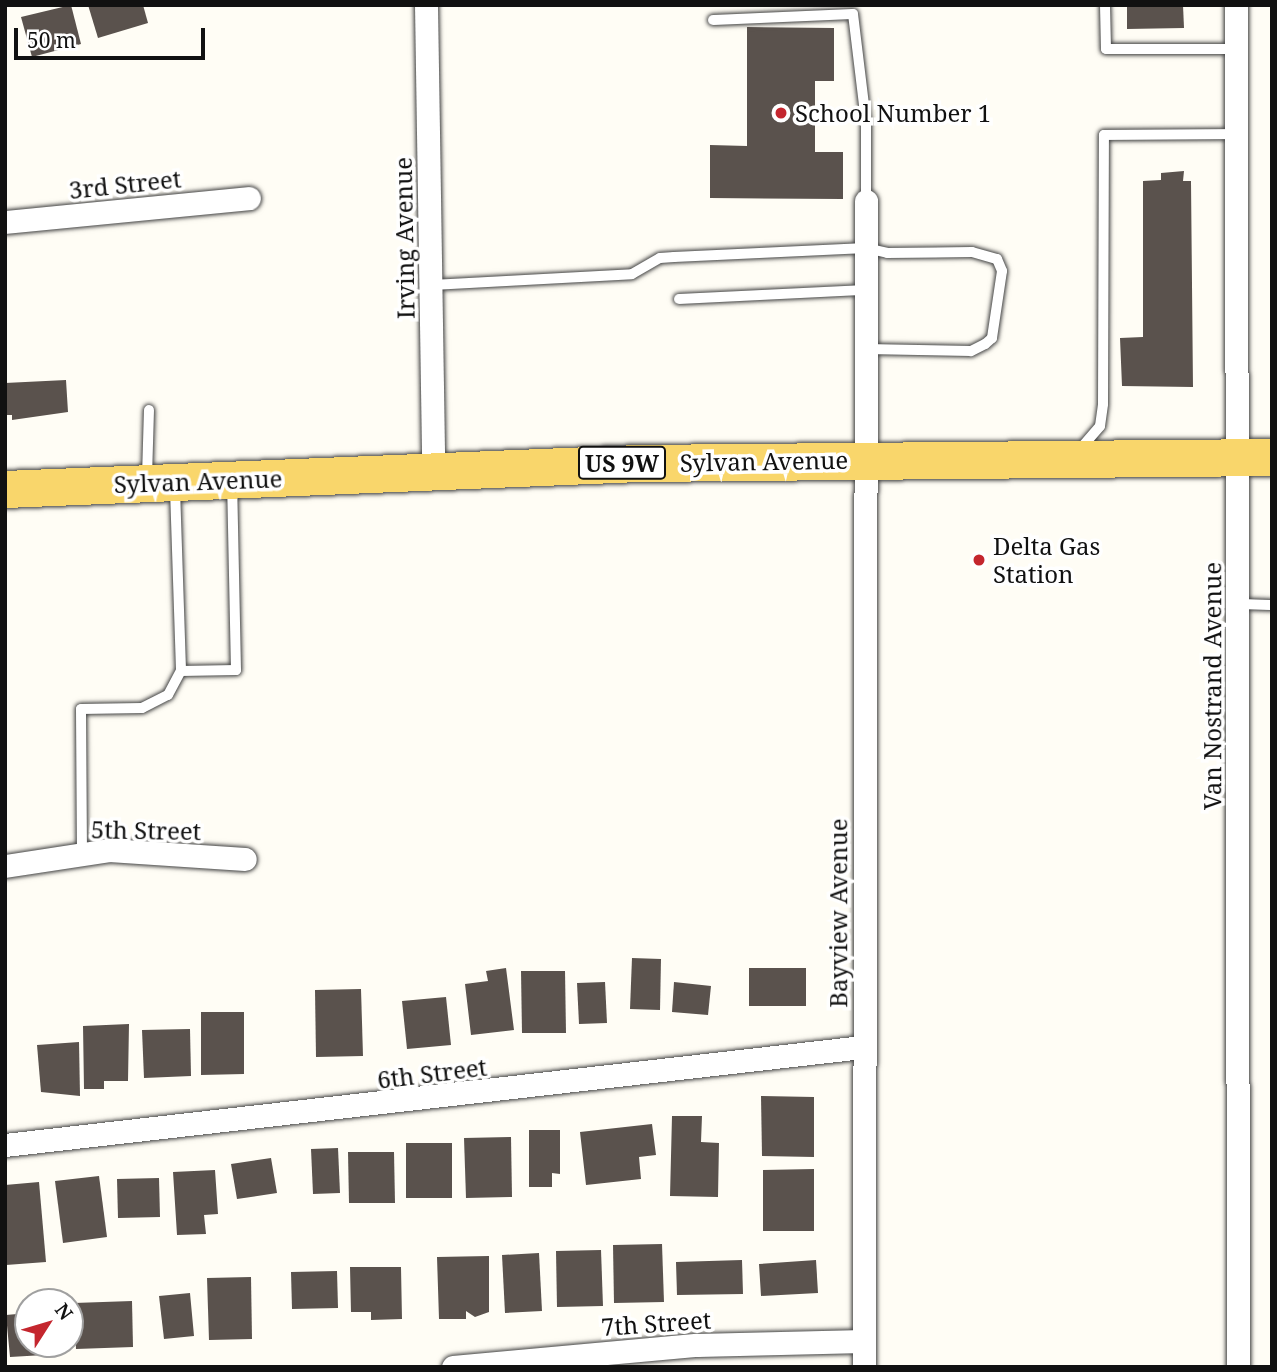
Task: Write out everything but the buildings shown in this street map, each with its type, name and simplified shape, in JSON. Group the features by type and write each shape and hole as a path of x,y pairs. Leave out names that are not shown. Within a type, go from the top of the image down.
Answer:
{"main road":[{"name":"Sylvan Avenue","path":"5,489 433,471 866,460 1256,457"}],"street":[{"name":"Irving Avenue","path":"426,5 433,471"},
{"name":"Van Nostrand Avenue","path":"1236,5 1236,134 1256,457 1238,604 1238,1367"},
{"name":"3rd Street","path":"5,222 249,198"},
{"name":"Bayview Avenue","path":"864,1367 866,201"},
{"name":"5th Street","path":"5,866 108,850 245,859"},
{"name":"6th Street","path":"5,1145 863,1047"},
{"name":"7th Street","path":"453,1367 697,1345 864,1341"}],"lane":[{"path":"1105,5 1106,49 1235,49"},
{"path":"713,20 853,14 866,121 866,201"},
{"path":"1068,458 1091,440 1101,415 1104,135 1236,134"},
{"path":"432,285 632,274 667,257 866,248 887,253 972,252 997,259 1002,271 992,338 985,344 971,351 866,349"},
{"path":"679,299 866,290"},
{"path":"82,854 81,709 142,708 168,695 181,671 160,482 149,410"},
{"path":"181,671 236,670 232,480"},
{"path":"1238,604 1272,605"}],"place":[{"name":"School Number 1","path":"781,113"},
{"name":"Delta Gas Station","path":"979,560"}]}
